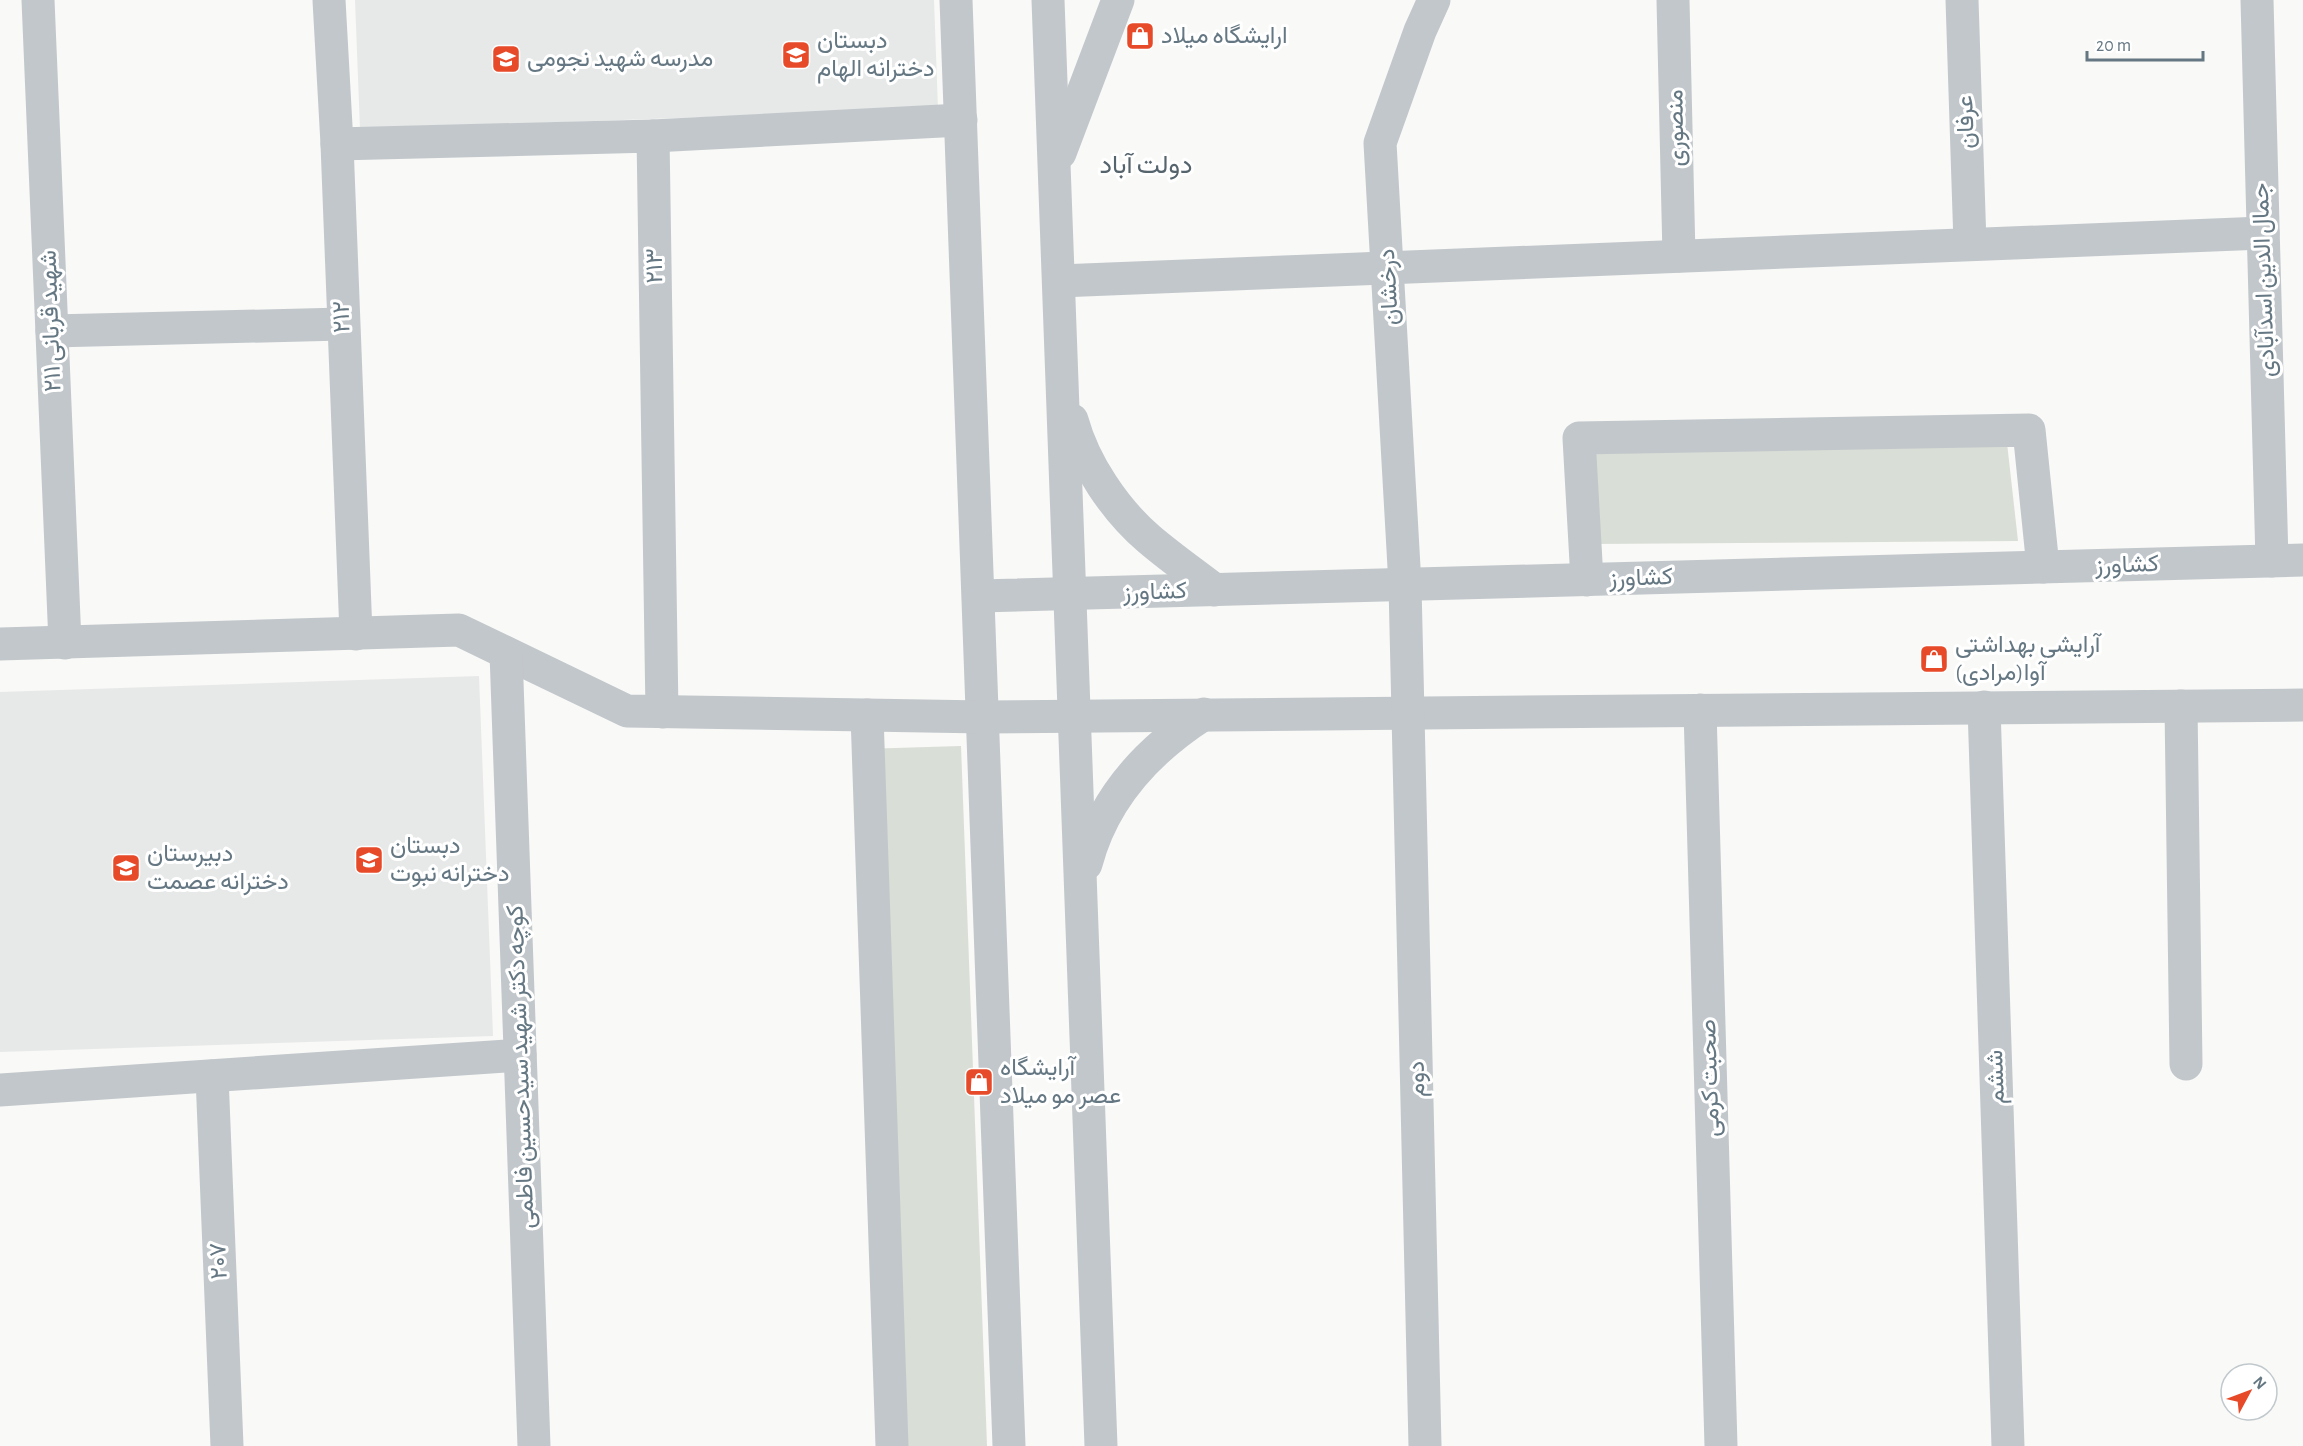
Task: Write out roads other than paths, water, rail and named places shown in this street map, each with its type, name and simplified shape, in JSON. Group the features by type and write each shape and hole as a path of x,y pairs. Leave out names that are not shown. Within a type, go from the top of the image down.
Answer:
{"street":[{"name":"۲۱۱ شهید قربانی","path":"38,0 65,643"},
{"name":"۲۱۲","path":"329,0 337,144 342,324 356,634"},
{"path":"956,0 1009,1446"},
{"path":"1048,0 1101,1446"},
{"path":"1055,165 1118,0"},
{"name":"درخشان","path":"1408,712 1405,585 1380,143 1420,31 1434,0"},
{"name":"منصوری","path":"1673,0 1679,256"},
{"name":"عرفان","path":"1962,0 1970,244"},
{"name":"جمال الدین اسدآبادی","path":"2257,0 2263,233 2287,560"},
{"path":"337,144 653,136 961,120"},
{"name":"۲۱۳","path":"653,136 662,711"},
{"path":"1059,281 2263,233"},
{"path":"52,331 342,324"},
{"path":"1064,393 1073,426 1104,487 1148,538 1215,590"},
{"path":"1587,580 1580,438 2029,430 2043,567"},
{"name":"کشاورز","path":"979,596 2287,560"},
{"path":"0,645 459,630 627,711 984,717 2303,705"},
{"name":"کوچه دکتر شهید سیدحسین فاطمی","path":"506,653 534,1446"},
{"path":"2181,706 2186,1064"},
{"name":"ششم","path":"1984,707 2008,1446"},
{"name":"صحبت کرمی","path":"1700,710 1720,1446"},
{"name":"دوم","path":"1408,712 1425,1446"},
{"path":"1081,883 1089,852 1116,795 1155,749 1178,730 1204,714"},
{"path":"867,715 892,1446"},
{"path":"0,1090 520,1055"},
{"name":"۲۰۷","path":"212,1076 227,1446"}],"place":[{"name":"ارایشگاه میلاد","path":"1140,36"},
{"name":"دبستان دخترانه الهام","path":"796,55"},
{"name":"مدرسه شهید نجومی","path":"506,59"},
{"name":"آرایشی بهداشتی آوا(مرادی)","path":"1934,659"},
{"name":"دبستان دخترانه نبوت","path":"369,860"},
{"name":"دبیرستان دخترانه عصمت","path":"126,868"},
{"name":"آرایشگاه عصر مو میلاد","path":"979,1082"}],"district":[{"name":"دولت آباد","path":"1146,165"}]}
